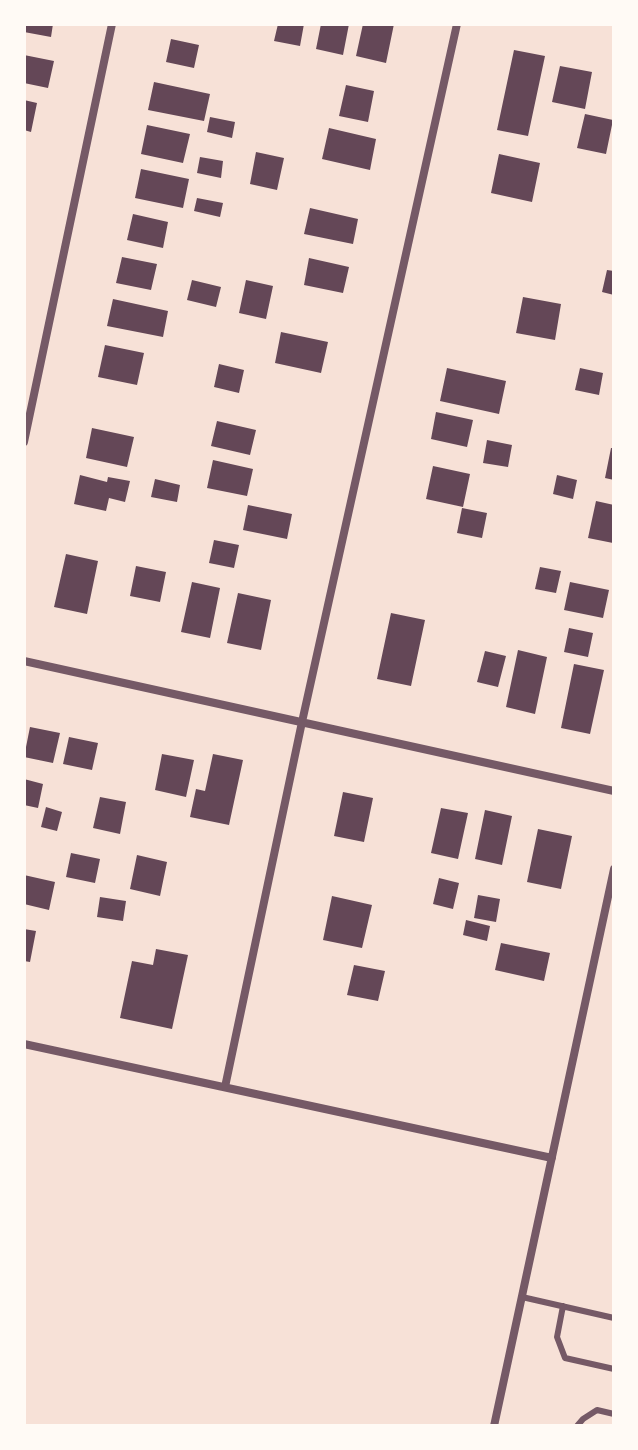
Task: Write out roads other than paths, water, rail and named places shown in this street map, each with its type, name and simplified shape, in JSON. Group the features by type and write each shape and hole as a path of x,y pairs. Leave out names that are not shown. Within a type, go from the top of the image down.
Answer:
{"street":[{"path":"24,442 112,24"},
{"path":"225,1087 302,722 457,24"},
{"path":"24,661 614,791"},
{"path":"494,1426 614,869"},
{"path":"24,1044 552,1158"}],"lane":[{"path":"522,1297 614,1318"},
{"path":"563,1306 557,1337 565,1358 614,1369"},
{"path":"577,1426 597,1410 614,1414"}]}
